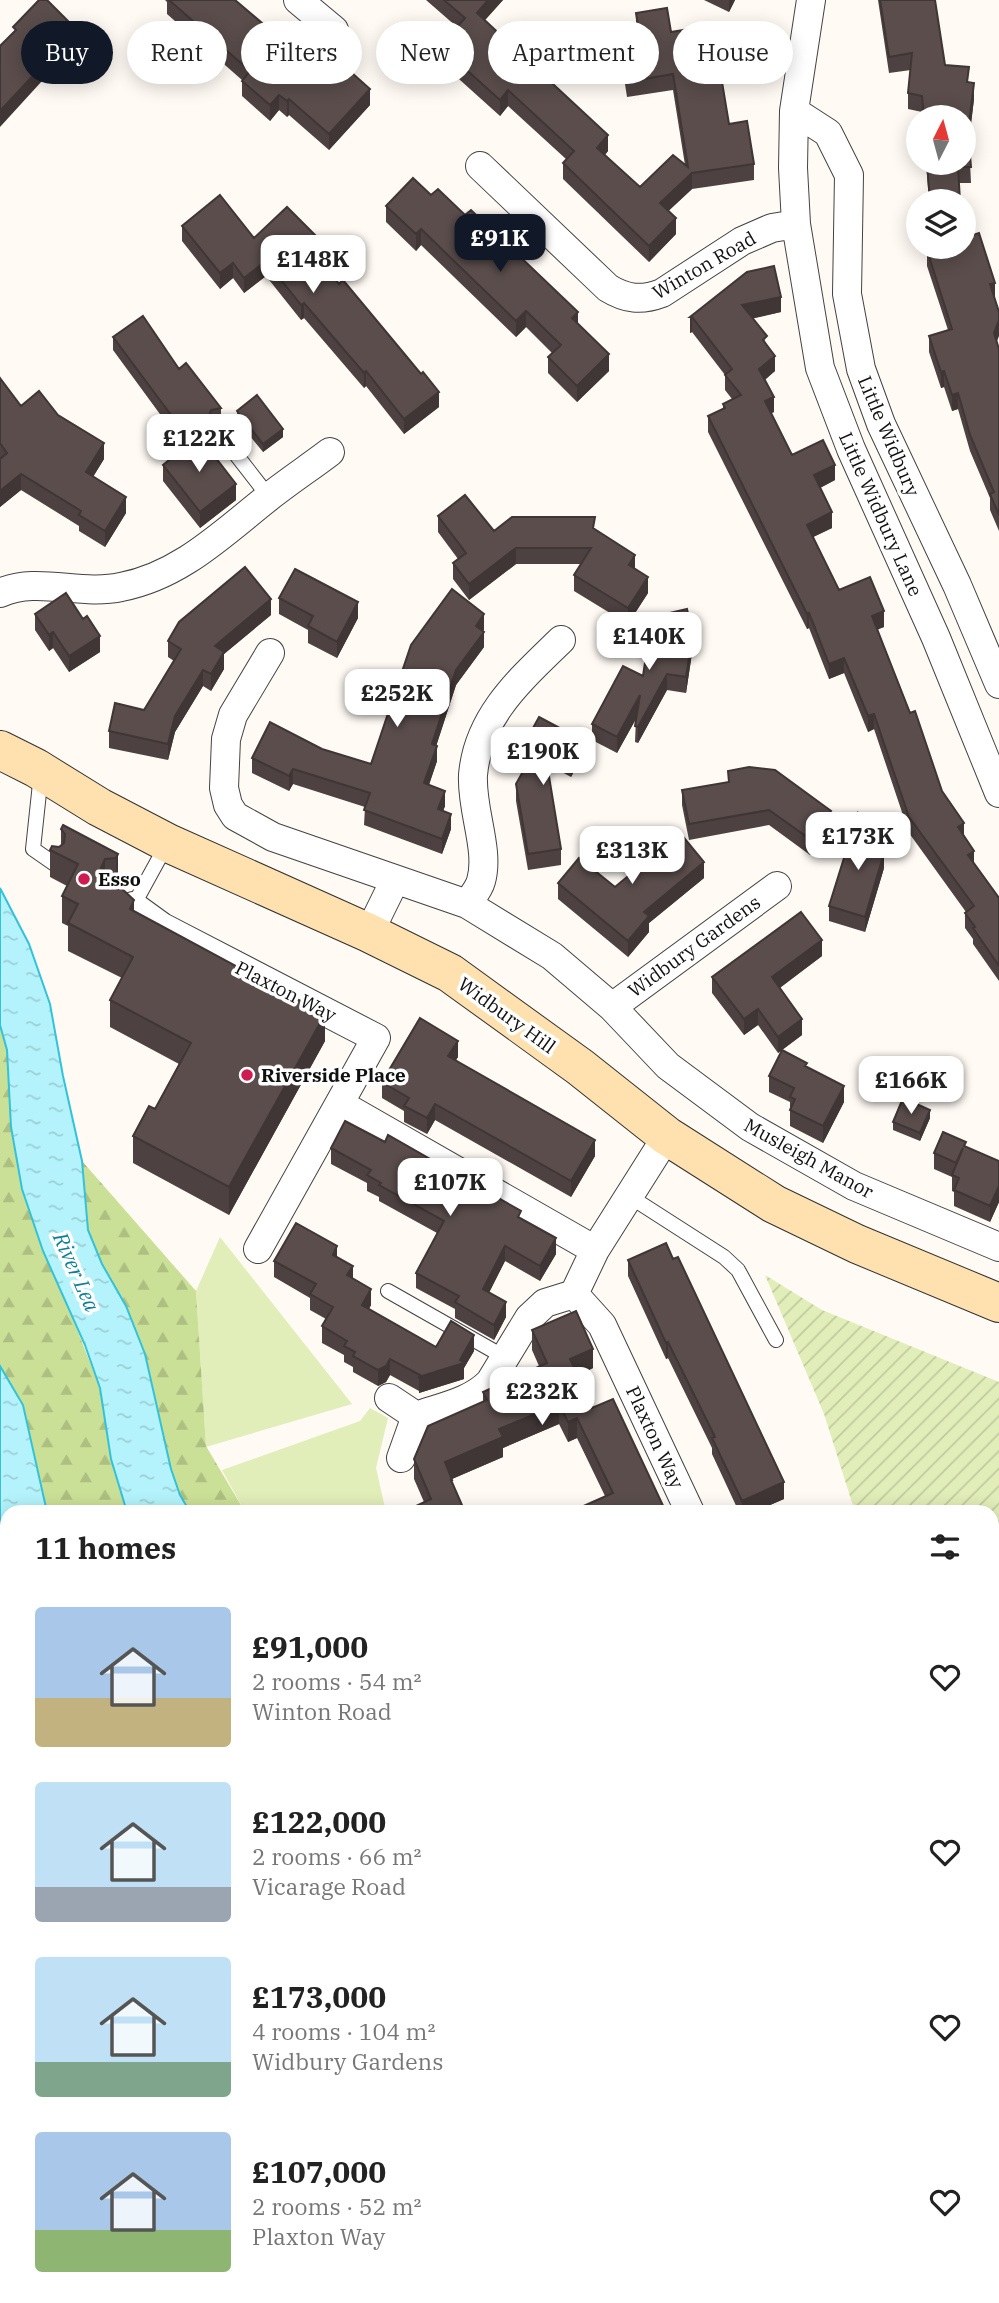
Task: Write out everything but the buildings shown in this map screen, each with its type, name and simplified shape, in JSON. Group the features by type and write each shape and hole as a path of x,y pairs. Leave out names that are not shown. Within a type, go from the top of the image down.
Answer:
{"main road":[{"name":"Widbury Hill","path":"0,750 168,843 369,933 450,973 580,1067 667,1136 774,1204 857,1244 999,1303"}],"street":[{"path":"298,0 323,21"},
{"path":"796,224 794,111 811,0"},
{"name":"Little Widbury","path":"794,111 828,133 849,175 847,294 861,369 881,424 957,584 999,684"},
{"name":"Winton Road","path":"480,166 608,288 621,296 650,298 758,233 796,224"},
{"name":"Little Widbury Lane","path":"796,224 820,368 851,449 936,638 999,793"},
{"path":"0,593 28,584 92,591 145,581 172,570 330,453"},
{"path":"467,904 481,884 483,871 483,854 473,793 476,757 482,737 500,703 561,640"},
{"name":"Widbury Gardens","path":"270,653 233,715 226,738 223,788 228,805 235,816 273,837 467,904 552,956 612,1007 668,1066"},
{"path":"369,933 395,880"},
{"name":"Widbury Gardens","path":"612,1007 777,886"},
{"name":"Plaxton Way","path":"128,902 163,927 376,1038 258,1249"},
{"name":"Musleigh Manor","path":"668,1066 750,1127 854,1186 999,1247"},
{"path":"340,1104 595,1250"},
{"path":"416,1416 473,1396 490,1382 529,1318 545,1303 574,1294 595,1250 667,1136"},
{"name":"Plaxton Way","path":"574,1294 602,1325 687,1505"},
{"path":"389,1398 416,1416"},
{"path":"401,1458 416,1416"}],"lane":[{"path":"217,430 269,497"},
{"path":"41,772 33,849 56,865"},
{"path":"128,902 168,843"},
{"path":"629,1196 724,1257 738,1270 776,1340"},
{"path":"388,1292 506,1358"}],"green space":[{"path":"0,1025 7,1050 11,1127 22,1189 100,1388 111,1459 125,1505 45,1505 23,1405 0,1366"},
{"path":"82,1161 196,1291 206,1446 241,1505 186,1505 180,1495 171,1469 145,1354 126,1306 102,1264 88,1230"},
{"path":"220,1237 352,1404 206,1447 196,1291"},
{"path":"765,1275 822,1310 999,1382 999,1505 853,1505 824,1414"},
{"path":"370,1408 388,1418 376,1468 384,1505 241,1505 222,1470 360,1421"}],"water":[{"name":"River Lea","path":"0,888 29,944 50,1004 82,1161 88,1230 102,1264 126,1306 145,1354 171,1469 186,1505 125,1505 111,1459 100,1388 85,1345 43,1251 22,1189 11,1127 7,1050 0,1025"},
{"path":"0,1366 23,1405 45,1505 0,1505"}],"place":[{"name":"Esso","path":"84,879"},
{"name":"Riverside Place","path":"247,1075"}]}
